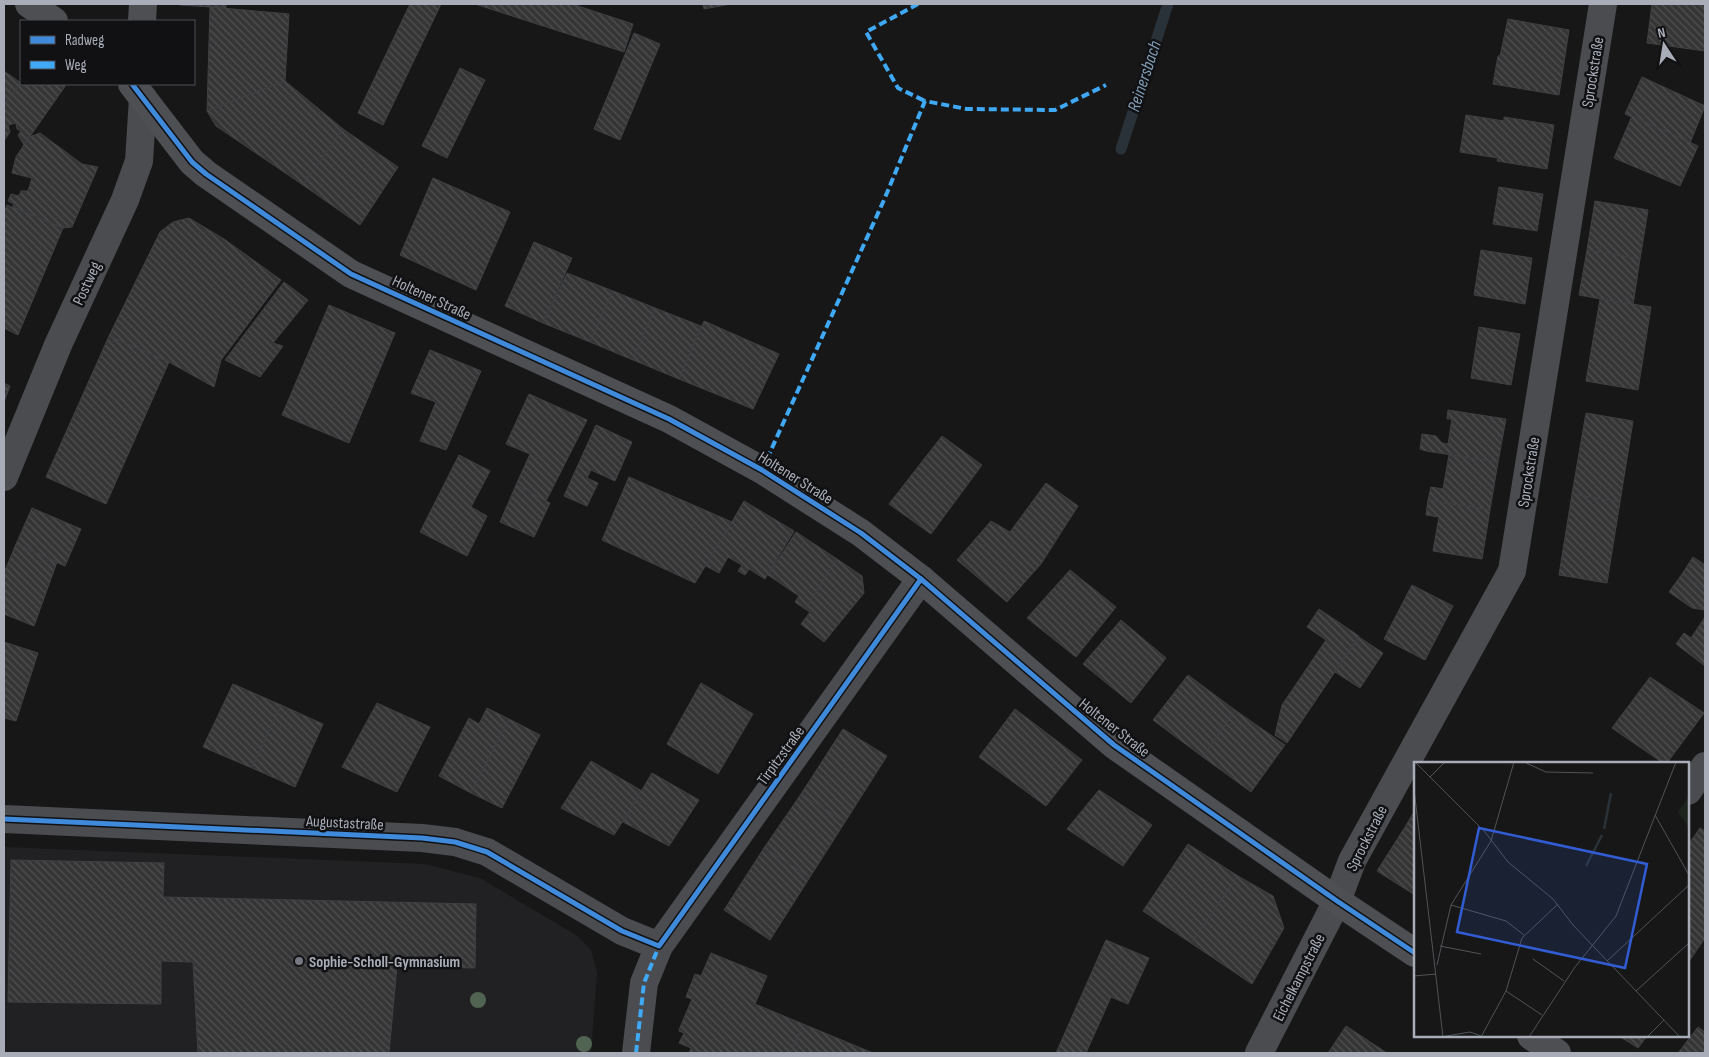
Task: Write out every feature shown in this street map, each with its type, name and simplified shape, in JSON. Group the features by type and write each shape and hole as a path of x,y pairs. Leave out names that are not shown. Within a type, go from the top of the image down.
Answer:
{"main road":[{"path":"29,4 53,20"},
{"path":"142,20 143,4"},
{"name":"Holtener Straße","path":"139,88 192,162 206,174 350,274 669,419 762,470 861,533 921,580 1114,745 1337,901 1414,952"},
{"path":"1533,1037 1557,1053"}],"street":[{"name":"Sprockstraße","path":"1337,901 1352,861 1512,570 1603,4"},
{"name":"Postweg","path":"4,477 58,345 125,200 139,161 139,88"},
{"name":"Tirpitzstraße","path":"636,1053 644,983 659,946 921,580"},
{"path":"1689,790 1705,766"},
{"name":"Augustastraße","path":"4,819 422,838 455,842 488,852 622,931 659,946"},
{"name":"Eichelkampstraße","path":"1259,1053 1337,901"}],"shaded area":[{"name":"Sophie-Scholl-Gymnasium","path":"4,847 425,864 480,878 576,935 591,950 597,972 591,1053 4,1053"}],"building":[{"path":"226,4 226,8 180,5"},
{"path":"410,4 441,4 383,125 358,113"},
{"path":"475,4 572,4 633,24 624,52"},
{"path":"703,4 731,4 704,9"},
{"path":"1652,4 1705,4 1705,51 1647,43"},
{"path":"210,7 289,14 285,81 207,111"},
{"path":"1508,19 1569,30 1559,95 1493,84"},
{"path":"634,33 660,44 620,140 594,129"},
{"path":"460,68 485,80 447,158 422,146"},
{"path":"4,71 20,82 20,84 4,106"},
{"path":"1642,77 1705,106 1690,143 1625,114"},
{"path":"285,81 343,129 303,185 216,126 207,111"},
{"path":"20,84 66,85 24,145 18,135 21,131 17,129 16,123 8,125 10,132 4,141 4,106"},
{"path":"1466,115 1504,121 1504,117 1554,125 1547,169 1497,161 1498,158 1460,152"},
{"path":"1632,116 1698,146 1680,186 1614,158"},
{"path":"343,129 398,167 360,225 303,185"},
{"path":"40,133 82,164 98,167 72,227 63,228 13,207 14,204 8,201 11,194 19,196 21,191 28,191 32,178 12,173 16,157 29,137"},
{"path":"433,178 510,212 476,290 400,255"},
{"path":"1499,187 1543,194 1537,231 1493,224"},
{"path":"1595,201 1648,210 1640,259 1587,250"},
{"path":"7,205 63,228 18,335 4,328 4,213"},
{"path":"189,218 224,239 281,280 221,360 214,387 169,362 109,336 160,232 173,222"},
{"path":"534,242 572,258 543,323 505,306"},
{"path":"1481,250 1532,258 1525,304 1474,295"},
{"path":"1587,250 1640,259 1633,305 1579,295"},
{"path":"567,273 613,291 590,342 543,323"},
{"path":"284,282 308,300 273,343 283,346 260,377 225,360"},
{"path":"613,291 655,308 633,360 590,342"},
{"path":"1600,299 1651,307 1638,390 1586,381"},
{"path":"329,305 395,333 349,443 282,415"},
{"path":"655,308 701,326 679,379 633,360"},
{"path":"704,321 779,354 753,409 679,379"},
{"path":"1479,327 1520,334 1511,385 1471,378"},
{"path":"109,336 169,362 106,504 46,477"},
{"path":"430,350 481,371 446,450 420,441 436,402 411,393"},
{"path":"4,383 10,386 4,402"},
{"path":"529,394 587,420 546,501 516,485 530,454 506,444"},
{"path":"1448,410 1506,419 1498,462 1420,449 1422,434 1436,436 1442,443 1448,444 1452,419 1447,419"},
{"path":"1586,413 1633,421 1620,502 1572,494"},
{"path":"596,425 632,442 615,481 591,470 587,478 598,483 587,506 564,496"},
{"path":"942,436 982,465 931,534 889,504"},
{"path":"459,455 490,471 471,507 487,516 467,556 420,532"},
{"path":"1449,455 1498,462 1490,510 1428,500 1431,487 1443,489"},
{"path":"629,477 732,522 695,583 602,540"},
{"path":"1046,483 1078,506 1041,564 1007,602 957,560 991,521 1010,532"},
{"path":"516,485 550,503 534,537 500,522"},
{"path":"1572,494 1620,502 1607,583 1559,575"},
{"path":"1428,500 1490,510 1482,559 1433,551 1439,517 1426,515"},
{"path":"744,501 794,531 765,579 749,569 745,575 738,571 742,565 728,557 719,573 706,566"},
{"path":"32,508 81,529 65,566 16,544"},
{"path":"796,532 837,559 805,609 795,602 799,596 768,575"},
{"path":"16,544 57,562 34,626 4,614 4,573"},
{"path":"1693,557 1705,565 1705,590 1682,574"},
{"path":"837,559 862,576 864,593 824,642 801,624 810,612 805,609"},
{"path":"1070,570 1116,607 1076,657 1027,618"},
{"path":"1682,574 1705,590 1705,610 1692,608 1669,592"},
{"path":"1412,585 1453,606 1425,660 1384,639"},
{"path":"1319,609 1359,636 1287,743 1275,735 1282,705 1326,640 1307,627"},
{"path":"1705,617 1705,666 1676,644 1684,633 1691,638"},
{"path":"1121,620 1166,658 1131,703 1083,664"},
{"path":"1359,637 1383,653 1360,688 1335,672"},
{"path":"4,642 38,653 16,721 4,718"},
{"path":"1188,675 1235,710 1203,757 1153,720"},
{"path":"1650,677 1704,713 1668,762 1662,762 1612,728"},
{"path":"701,683 753,714 718,774 667,744"},
{"path":"233,684 281,705 252,768 203,747"},
{"path":"377,703 430,727 397,792 342,767"},
{"path":"281,705 323,724 295,787 252,768"},
{"path":"487,708 509,719 471,793 439,776 469,718 479,724"},
{"path":"1015,709 1082,760 1046,806 979,757"},
{"path":"1235,710 1285,745 1251,792 1203,757"},
{"path":"509,719 540,735 502,808 471,793"},
{"path":"843,729 887,756 845,822 801,794"},
{"path":"591,761 642,791 614,835 561,808"},
{"path":"652,773 699,800 669,846 623,822"},
{"path":"1099,790 1152,825 1123,866 1067,829"},
{"path":"801,794 845,822 810,877 764,848"},
{"path":"1414,812 1414,833 1405,827"},
{"path":"1405,827 1414,833 1414,894 1377,871"},
{"path":"1700,828 1705,831 1705,891 1689,880 1689,844"},
{"path":"1188,844 1238,876 1191,943 1143,911"},
{"path":"764,848 810,877 770,940 724,910"},
{"path":"11,860 164,863 163,897 476,904 475,968 397,966 389,1053 198,1053 193,962 161,961 161,1004 8,1002"},
{"path":"1238,876 1273,896 1284,928 1252,984 1191,943"},
{"path":"1689,880 1705,891 1705,920 1703,923 1705,925 1705,938 1689,962"},
{"path":"1106,940 1149,958 1128,1004 1111,997 1086,1053 1056,1053"},
{"path":"711,953 767,976 755,1004 803,1024 791,1053 689,1053 691,1048 679,1043 684,1033 679,1030 692,999 686,997 695,974 701,976"},
{"path":"803,1024 873,1053 791,1053"},
{"path":"1346,1026 1387,1053 1328,1053"},
{"path":"1698,1027 1705,1032 1705,1053 1678,1053"},
{"path":"1621,1037 1646,1037 1638,1048"}],"waterway":[{"name":"Reinersbach","path":"1121,149 1168,4"}],"marked path":[{"path":"918,4 866,32 898,88 925,101"},
{"path":"762,470 884,200 925,101 967,109 1055,110 1106,85"},
{"path":"636,1053 644,983 659,946"}],"cycle path":[{"path":"133,85 192,162 206,174 351,274 669,419 762,470 861,533 921,579 1114,745 1337,901 1414,952"},
{"path":"4,819 422,838 455,842 487,852 622,931 659,946 921,579"}],"place":[{"name":"Sophie-Scholl-Gymnasium","path":"299,961"}]}
